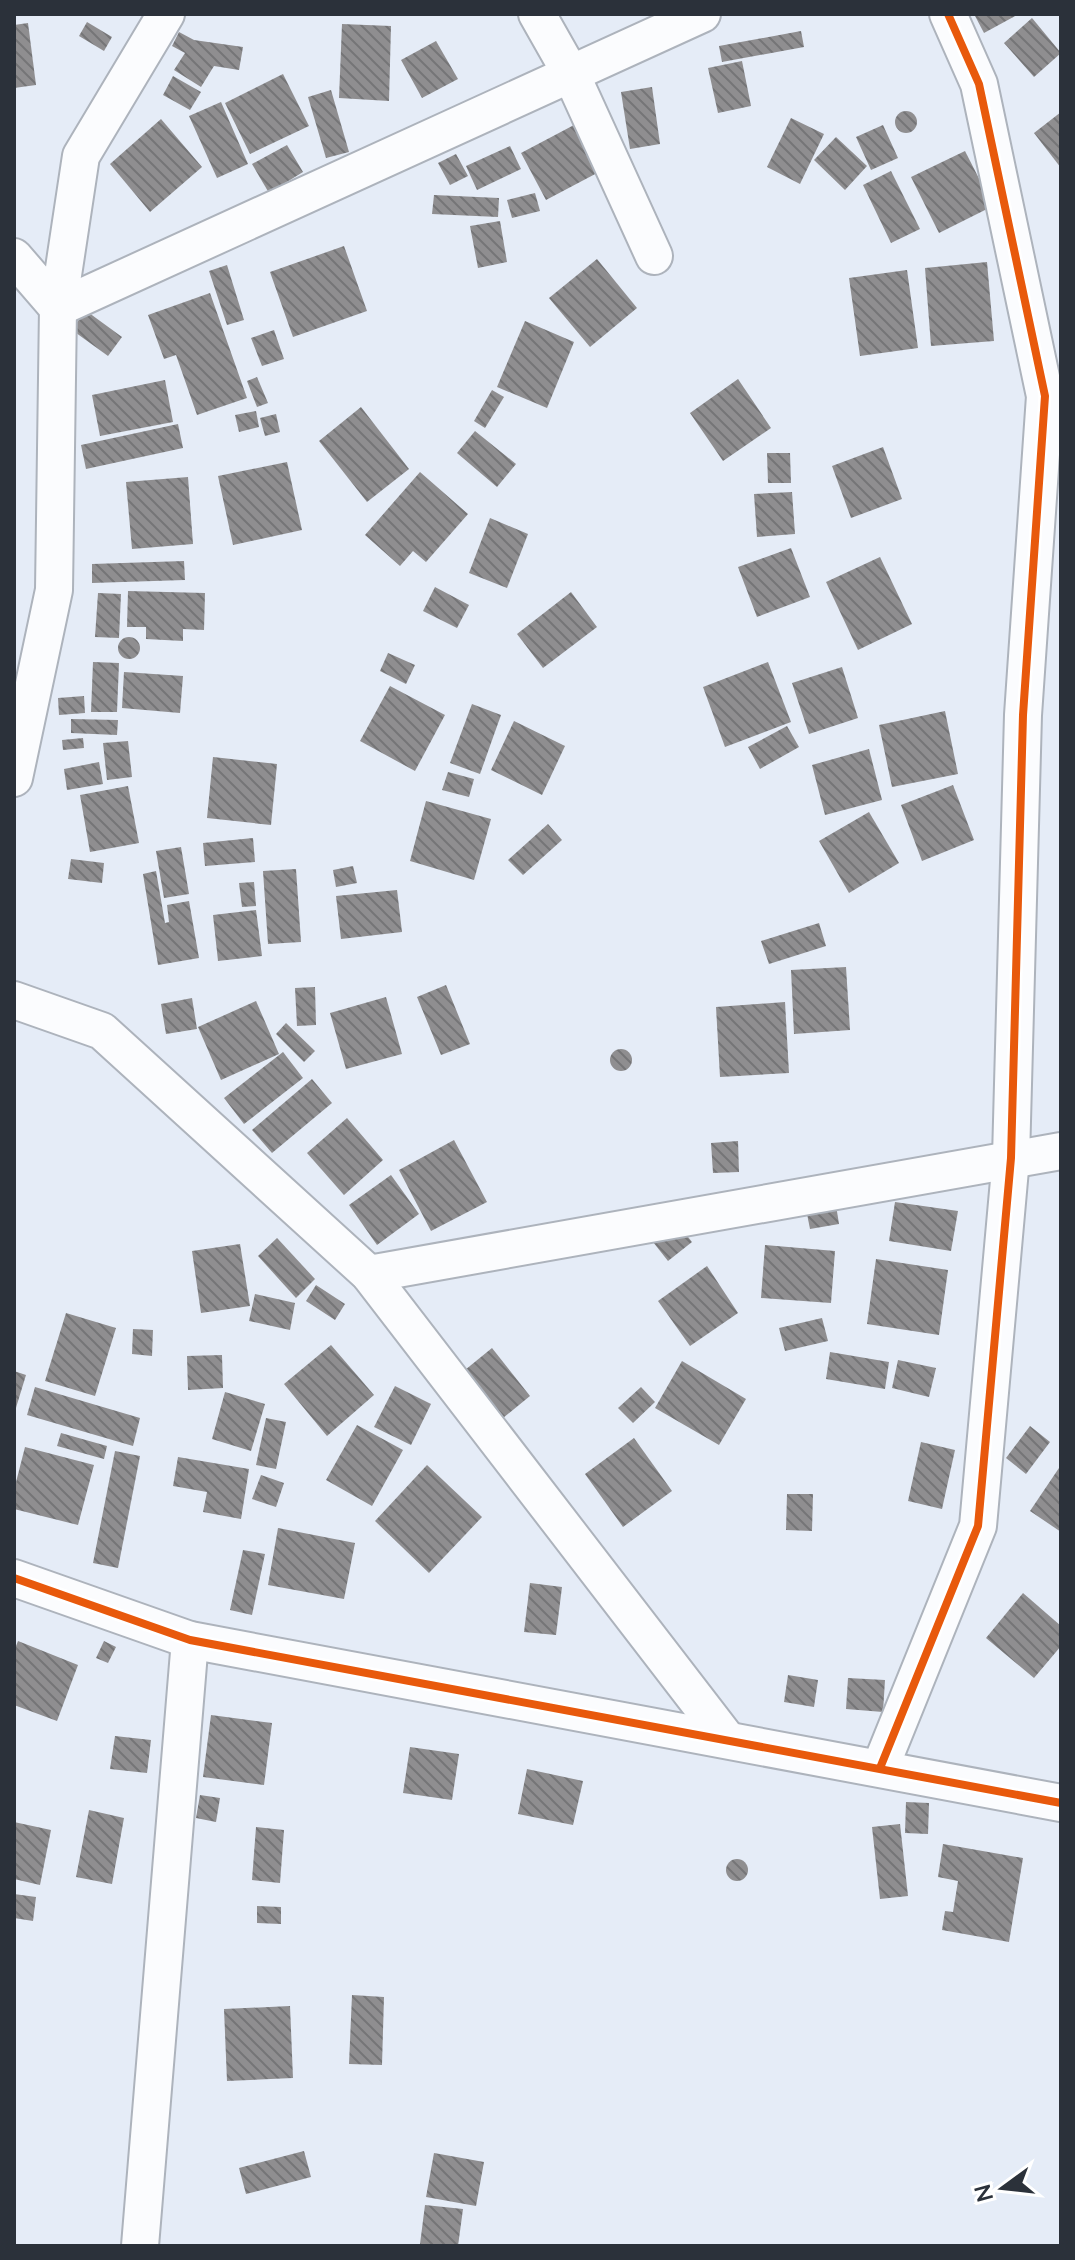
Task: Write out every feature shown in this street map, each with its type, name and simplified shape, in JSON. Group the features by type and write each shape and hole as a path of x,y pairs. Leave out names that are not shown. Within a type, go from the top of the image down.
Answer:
{"street":[{"path":"14,778 54,590 58,308 81,156 166,14"},
{"path":"537,14 571,74 654,256"},
{"path":"58,308 702,14"},
{"path":"880,1768 978,1526 1011,1158 1023,715 1053,395 979,84 948,14"},
{"path":"14,257 58,308"},
{"path":"14,1000 102,1031 369,1274 726,1738"},
{"path":"369,1274 1061,1151"},
{"path":"14,1578 190,1640 1061,1803"},
{"path":"140,2246 190,1640"}],"building":[{"path":"974,14 1019,14 984,33"},
{"path":"1032,18 1061,53 1034,77 1004,43"},
{"path":"87,22 112,37 104,51 79,36"},
{"path":"28,23 36,85 14,88 14,25"},
{"path":"342,24 391,26 389,101 339,98"},
{"path":"801,31 804,47 722,62 719,46"},
{"path":"179,32 194,40 243,47 239,70 214,66 201,87 174,70 185,53 172,46"},
{"path":"436,41 458,79 422,98 401,60"},
{"path":"742,61 751,106 718,113 708,68"},
{"path":"283,74 309,126 250,154 225,103"},
{"path":"173,76 201,92 190,110 163,95"},
{"path":"652,87 660,144 630,149 621,92"},
{"path":"331,90 349,152 326,158 308,97"},
{"path":"221,102 248,164 217,178 189,116"},
{"path":"906,111 914,114 917,122 914,130 906,133 898,130 895,122 898,114"},
{"path":"1061,112 1061,168 1034,133"},
{"path":"791,118 824,134 800,184 767,167"},
{"path":"161,119 202,167 150,212 110,164"},
{"path":"574,125 599,172 546,200 521,153"},
{"path":"883,125 898,158 871,170 856,137"},
{"path":"836,137 867,166 845,190 814,160"},
{"path":"287,145 303,172 269,193 252,164"},
{"path":"510,146 521,169 477,190 466,166"},
{"path":"965,151 993,206 939,233 911,177"},
{"path":"456,154 468,176 450,185 438,163"},
{"path":"891,171 920,229 891,243 863,185"},
{"path":"535,193 540,211 512,218 507,200"},
{"path":"434,195 499,198 498,217 432,214"},
{"path":"500,221 507,262 478,268 470,226"},
{"path":"344,246 367,311 293,337 270,272"},
{"path":"597,259 637,308 590,347 549,298"},
{"path":"987,262 994,341 931,346 925,268"},
{"path":"227,265 244,320 227,325 209,271"},
{"path":"907,270 918,348 860,356 849,278"},
{"path":"210,293 247,398 197,415 176,355 164,359 148,315"},
{"path":"85,310 122,337 108,356 72,330"},
{"path":"525,321 574,342 547,408 497,387"},
{"path":"274,330 284,359 262,366 251,338"},
{"path":"257,377 268,403 257,407 247,381"},
{"path":"738,379 771,428 723,461 690,413"},
{"path":"165,380 173,422 100,436 92,395"},
{"path":"492,390 504,397 485,428 474,421"},
{"path":"361,407 409,469 367,502 319,441"},
{"path":"256,411 259,427 239,432 235,415"},
{"path":"276,414 280,432 265,436 260,418"},
{"path":"178,424 183,448 86,469 81,445"},
{"path":"475,431 516,464 497,487 457,453"},
{"path":"883,447 902,499 851,518 832,466"},
{"path":"767,453 790,453 791,483 768,483"},
{"path":"287,462 302,530 233,545 218,476"},
{"path":"420,472 468,514 426,562 413,551 400,566 365,535"},
{"path":"188,477 193,544 132,549 126,482"},
{"path":"792,492 795,534 757,537 754,494"},
{"path":"490,518 528,534 507,588 469,573"},
{"path":"791,548 810,597 757,617 738,567"},
{"path":"880,557 912,624 858,650 826,582"},
{"path":"184,561 185,580 92,583 92,564"},
{"path":"435,587 469,605 457,628 423,611"},
{"path":"128,591 205,593 204,630 183,629 183,641 146,639 146,627 127,627"},
{"path":"571,592 597,627 543,668 517,634"},
{"path":"98,593 121,594 119,638 95,637"},
{"path":"129,637 137,640 140,648 137,656 129,659 121,656 118,648 121,640"},
{"path":"388,653 415,665 406,684 380,671"},
{"path":"93,662 119,663 117,712 91,712"},
{"path":"768,662 791,722 725,747 703,687"},
{"path":"842,667 858,718 809,734 792,683"},
{"path":"124,672 183,676 180,713 122,708"},
{"path":"390,686 445,715 415,771 360,741"},
{"path":"84,696 85,713 59,715 58,698"},
{"path":"472,704 501,715 480,774 450,763"},
{"path":"945,711 958,774 892,787 879,725"},
{"path":"71,719 118,720 117,735 71,733"},
{"path":"514,721 565,746 542,795 491,770"},
{"path":"787,726 799,747 760,769 748,747"},
{"path":"83,738 84,748 63,750 62,740"},
{"path":"128,741 132,777 107,780 103,743"},
{"path":"869,749 882,800 825,815 812,765"},
{"path":"213,757 277,764 271,825 207,818"},
{"path":"99,762 103,784 67,790 64,769"},
{"path":"448,772 474,779 469,797 442,790"},
{"path":"953,785 974,840 922,861 901,805"},
{"path":"128,786 139,843 90,852 80,795"},
{"path":"426,801 491,819 474,880 410,861"},
{"path":"869,812 899,863 849,893 819,841"},
{"path":"548,824 562,840 523,875 508,860"},
{"path":"253,838 255,862 205,866 203,843"},
{"path":"181,847 189,894 164,898 156,851"},
{"path":"71,859 104,863 102,883 68,879"},
{"path":"353,866 357,883 336,887 333,870"},
{"path":"296,869 301,942 268,944 263,871"},
{"path":"156,871 165,923 169,922 167,905 189,901 199,958 158,965 143,874"},
{"path":"254,882 256,906 242,907 239,883"},
{"path":"397,890 402,932 341,939 336,896"},
{"path":"256,910 262,956 218,961 213,915"},
{"path":"819,923 826,946 769,964 761,941"},
{"path":"846,967 850,1030 794,1034 791,970"},
{"path":"446,985 470,1044 441,1055 417,997"},
{"path":"315,987 316,1025 297,1026 295,988"},
{"path":"386,997 402,1054 346,1069 330,1013"},
{"path":"192,998 197,1029 166,1034 161,1004"},
{"path":"256,1001 279,1054 221,1080 198,1027"},
{"path":"785,1002 789,1073 720,1077 716,1007"},
{"path":"286,1023 315,1051 304,1062 276,1034"},
{"path":"621,1049 629,1052 632,1060 629,1068 621,1071 613,1068 610,1060 613,1052"},
{"path":"283,1052 303,1078 244,1124 224,1098"},
{"path":"312,1079 332,1103 272,1153 252,1130"},
{"path":"347,1118 383,1160 344,1195 307,1153"},
{"path":"454,1140 487,1202 431,1231 399,1170"},
{"path":"738,1141 739,1172 713,1173 711,1143"},
{"path":"391,1175 419,1214 377,1245 349,1205"},
{"path":"835,1199 839,1224 810,1229 805,1204"},
{"path":"895,1202 958,1211 951,1251 889,1241"},
{"path":"677,1223 692,1242 668,1261 653,1242"},
{"path":"277,1238 315,1279 296,1298 258,1256"},
{"path":"240,1244 250,1306 201,1313 192,1251"},
{"path":"765,1245 835,1251 831,1303 761,1298"},
{"path":"876,1259 948,1270 939,1335 867,1324"},
{"path":"707,1266 738,1313 690,1346 658,1301"},
{"path":"316,1285 345,1304 335,1320 306,1301"},
{"path":"255,1294 295,1303 290,1330 249,1321"},
{"path":"66,1313 116,1328 95,1396 45,1381"},
{"path":"822,1318 828,1341 785,1351 779,1328"},
{"path":"133,1329 153,1330 152,1356 132,1354"},
{"path":"331,1345 374,1395 327,1436 284,1384"},
{"path":"492,1348 530,1396 503,1418 465,1370"},
{"path":"830,1352 889,1362 885,1389 826,1379"},
{"path":"222,1355 223,1388 188,1390 187,1356"},
{"path":"898,1360 936,1368 929,1397 892,1388"},
{"path":"682,1361 746,1399 719,1445 655,1408"},
{"path":"14,1371 26,1375 15,1411 14,1410"},
{"path":"395,1386 431,1404 411,1445 374,1427"},
{"path":"35,1387 140,1418 133,1446 27,1415"},
{"path":"641,1387 655,1402 633,1423 618,1408"},
{"path":"225,1392 265,1404 251,1451 212,1439"},
{"path":"266,1418 286,1422 276,1469 256,1465"},
{"path":"357,1425 403,1450 372,1506 326,1480"},
{"path":"1030,1426 1050,1442 1026,1474 1006,1458"},
{"path":"61,1433 107,1446 104,1459 57,1446"},
{"path":"634,1438 672,1491 623,1527 585,1474"},
{"path":"921,1442 955,1450 942,1509 908,1501"},
{"path":"25,1447 94,1465 78,1525 14,1509 14,1490"},
{"path":"115,1451 140,1456 118,1568 93,1563"},
{"path":"178,1457 249,1469 241,1519 203,1512 207,1492 173,1486"},
{"path":"427,1465 482,1517 429,1573 375,1521"},
{"path":"1061,1465 1061,1532 1030,1511"},
{"path":"261,1475 284,1483 276,1507 252,1499"},
{"path":"787,1494 813,1494 812,1531 786,1530"},
{"path":"278,1528 355,1543 344,1599 268,1585"},
{"path":"243,1550 265,1554 252,1615 230,1610"},
{"path":"530,1583 562,1587 556,1635 524,1632"},
{"path":"1023,1593 1061,1626 1061,1646 1034,1678 986,1638"},
{"path":"18,1641 78,1665 57,1721 14,1705 14,1651"},
{"path":"104,1641 116,1647 108,1663 96,1658"},
{"path":"788,1675 818,1680 814,1707 784,1702"},
{"path":"848,1678 885,1680 883,1712 846,1709"},
{"path":"211,1715 272,1723 264,1785 203,1777"},
{"path":"115,1736 151,1740 147,1773 110,1769"},
{"path":"410,1747 459,1754 452,1800 403,1793"},
{"path":"527,1769 583,1781 573,1825 518,1814"},
{"path":"200,1795 220,1798 216,1822 196,1818"},
{"path":"906,1802 929,1803 928,1834 905,1833"},
{"path":"89,1810 124,1818 112,1884 76,1877"},
{"path":"14,1822 51,1830 40,1885 14,1879"},
{"path":"900,1824 908,1896 880,1899 872,1827"},
{"path":"256,1827 284,1830 280,1883 252,1880"},
{"path":"943,1844 1023,1858 1009,1942 942,1930 945,1911 953,1912 958,1881 938,1877"},
{"path":"737,1859 745,1862 748,1870 745,1878 737,1881 729,1878 726,1870 729,1862"},
{"path":"14,1894 36,1897 33,1921 14,1918"},
{"path":"257,1906 281,1907 281,1924 257,1923"},
{"path":"352,1995 384,1997 382,2065 349,2064"},
{"path":"290,2006 293,2078 227,2081 224,2009"},
{"path":"304,2151 311,2177 246,2194 239,2168"},
{"path":"434,2153 484,2162 476,2206 426,2197"},
{"path":"425,2205 463,2209 458,2246 420,2244"}],"cycle path":[{"path":"880,1768 978,1526 1011,1158 1023,715 1045,396 979,84 948,14"},
{"path":"14,1578 190,1640 1061,1803"}]}
